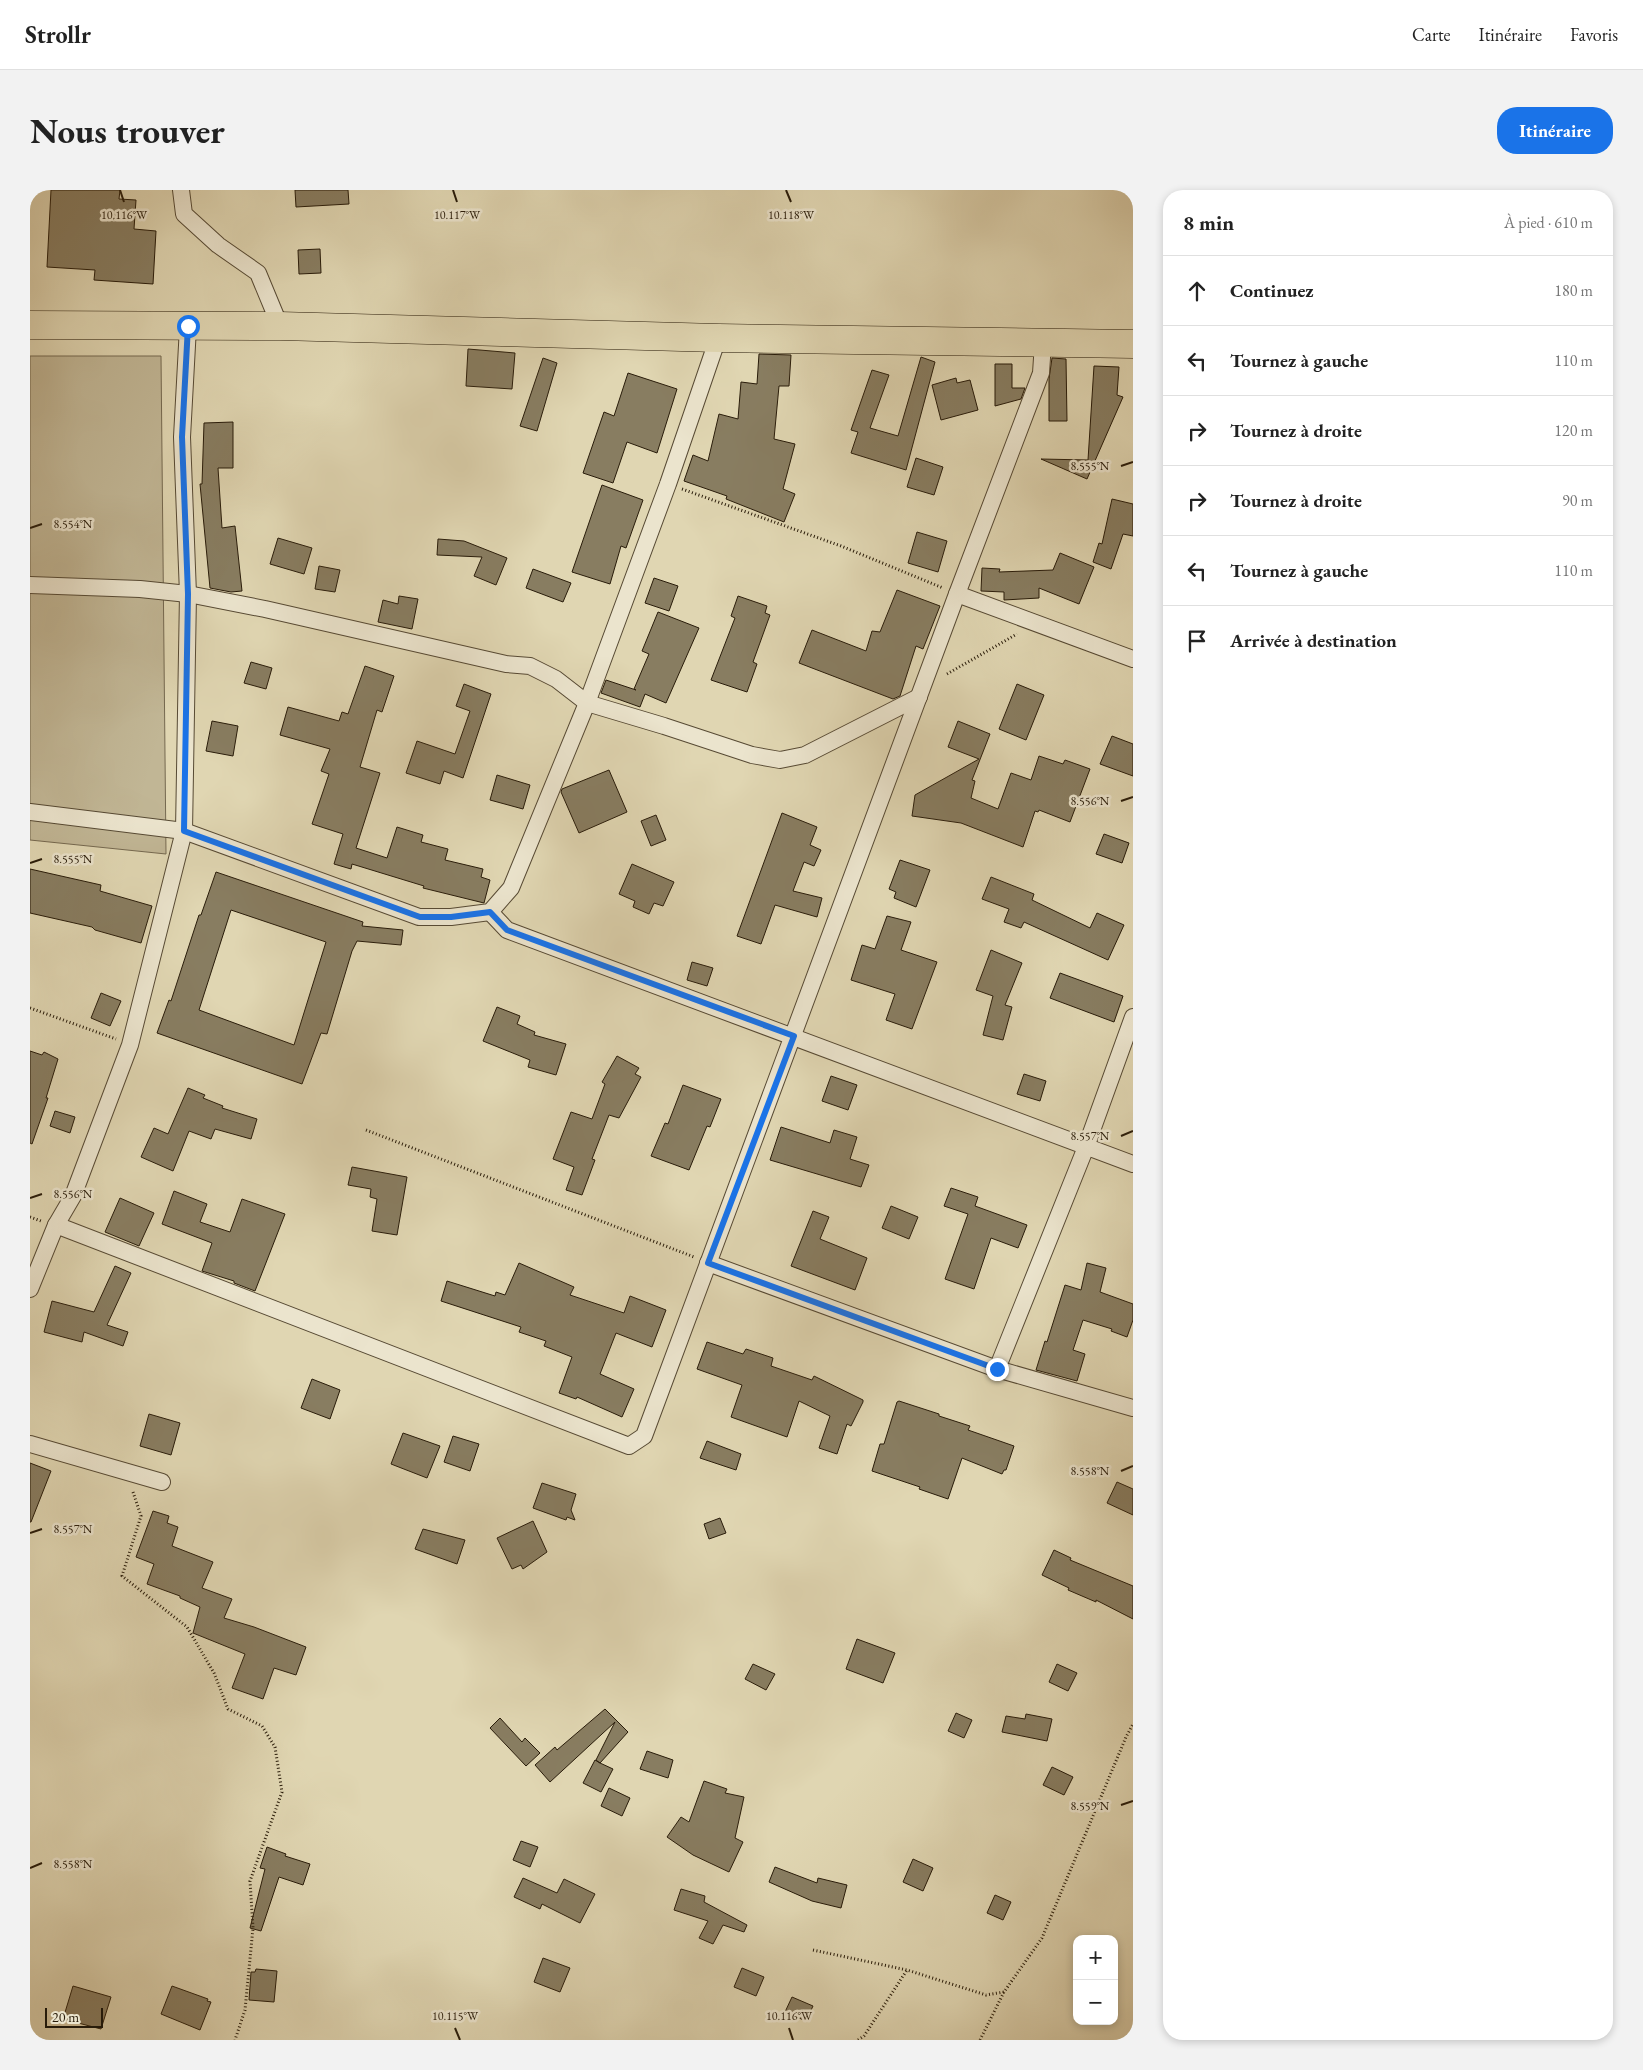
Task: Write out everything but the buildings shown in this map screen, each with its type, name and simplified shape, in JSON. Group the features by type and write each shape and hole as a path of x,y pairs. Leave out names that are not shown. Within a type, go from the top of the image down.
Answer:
{"highway":[{"path":"30,325 280,326 718,338 1133,344"}],"street":[{"path":"180,190 184,214 218,245 258,273 280,326"},
{"path":"30,1289 56,1225 73,1196 130,1045 184,831 188,594 182,437 188,326"},
{"path":"30,812 184,831 420,917 451,917 490,912 511,888 587,703 668,484 718,338"},
{"path":"56,1225 629,1446 644,1436 1041,372 1043,343"},
{"path":"30,584 140,589 188,594 265,609 506,664 530,666 556,679 587,703 752,755 780,760 805,755 921,691"},
{"path":"957,594 1133,659"},
{"path":"490,912 507,930 1133,1164"},
{"path":"997,1369 1086,1147 1133,1017"},
{"path":"708,1263 997,1369 1133,1408"},
{"path":"30,1444 162,1482"}],"path":[{"path":"668,484 841,546 957,594"},
{"path":"921,691 1018,633"},
{"path":"30,1008 130,1045"},
{"path":"366,1130 708,1263"},
{"path":"128,1472 140,1516 122,1576 187,1627 214,1673 228,1709 262,1726 275,1747 282,1792 250,1881 253,1928 245,2010 236,2040"},
{"path":"980,2040 1004,1992 1042,1938 1133,1724"},
{"path":"813,1950 906,1970 986,1995 1004,1992"},
{"path":"858,2040 864,2036 906,1970"}],"shaded area":[{"path":"30,356 161,356 166,854 30,840"}],"route":[{"path":"188,326 182,437 188,594 184,831 420,917 451,917 490,912 507,930 794,1036 708,1263 997,1369"}]}
